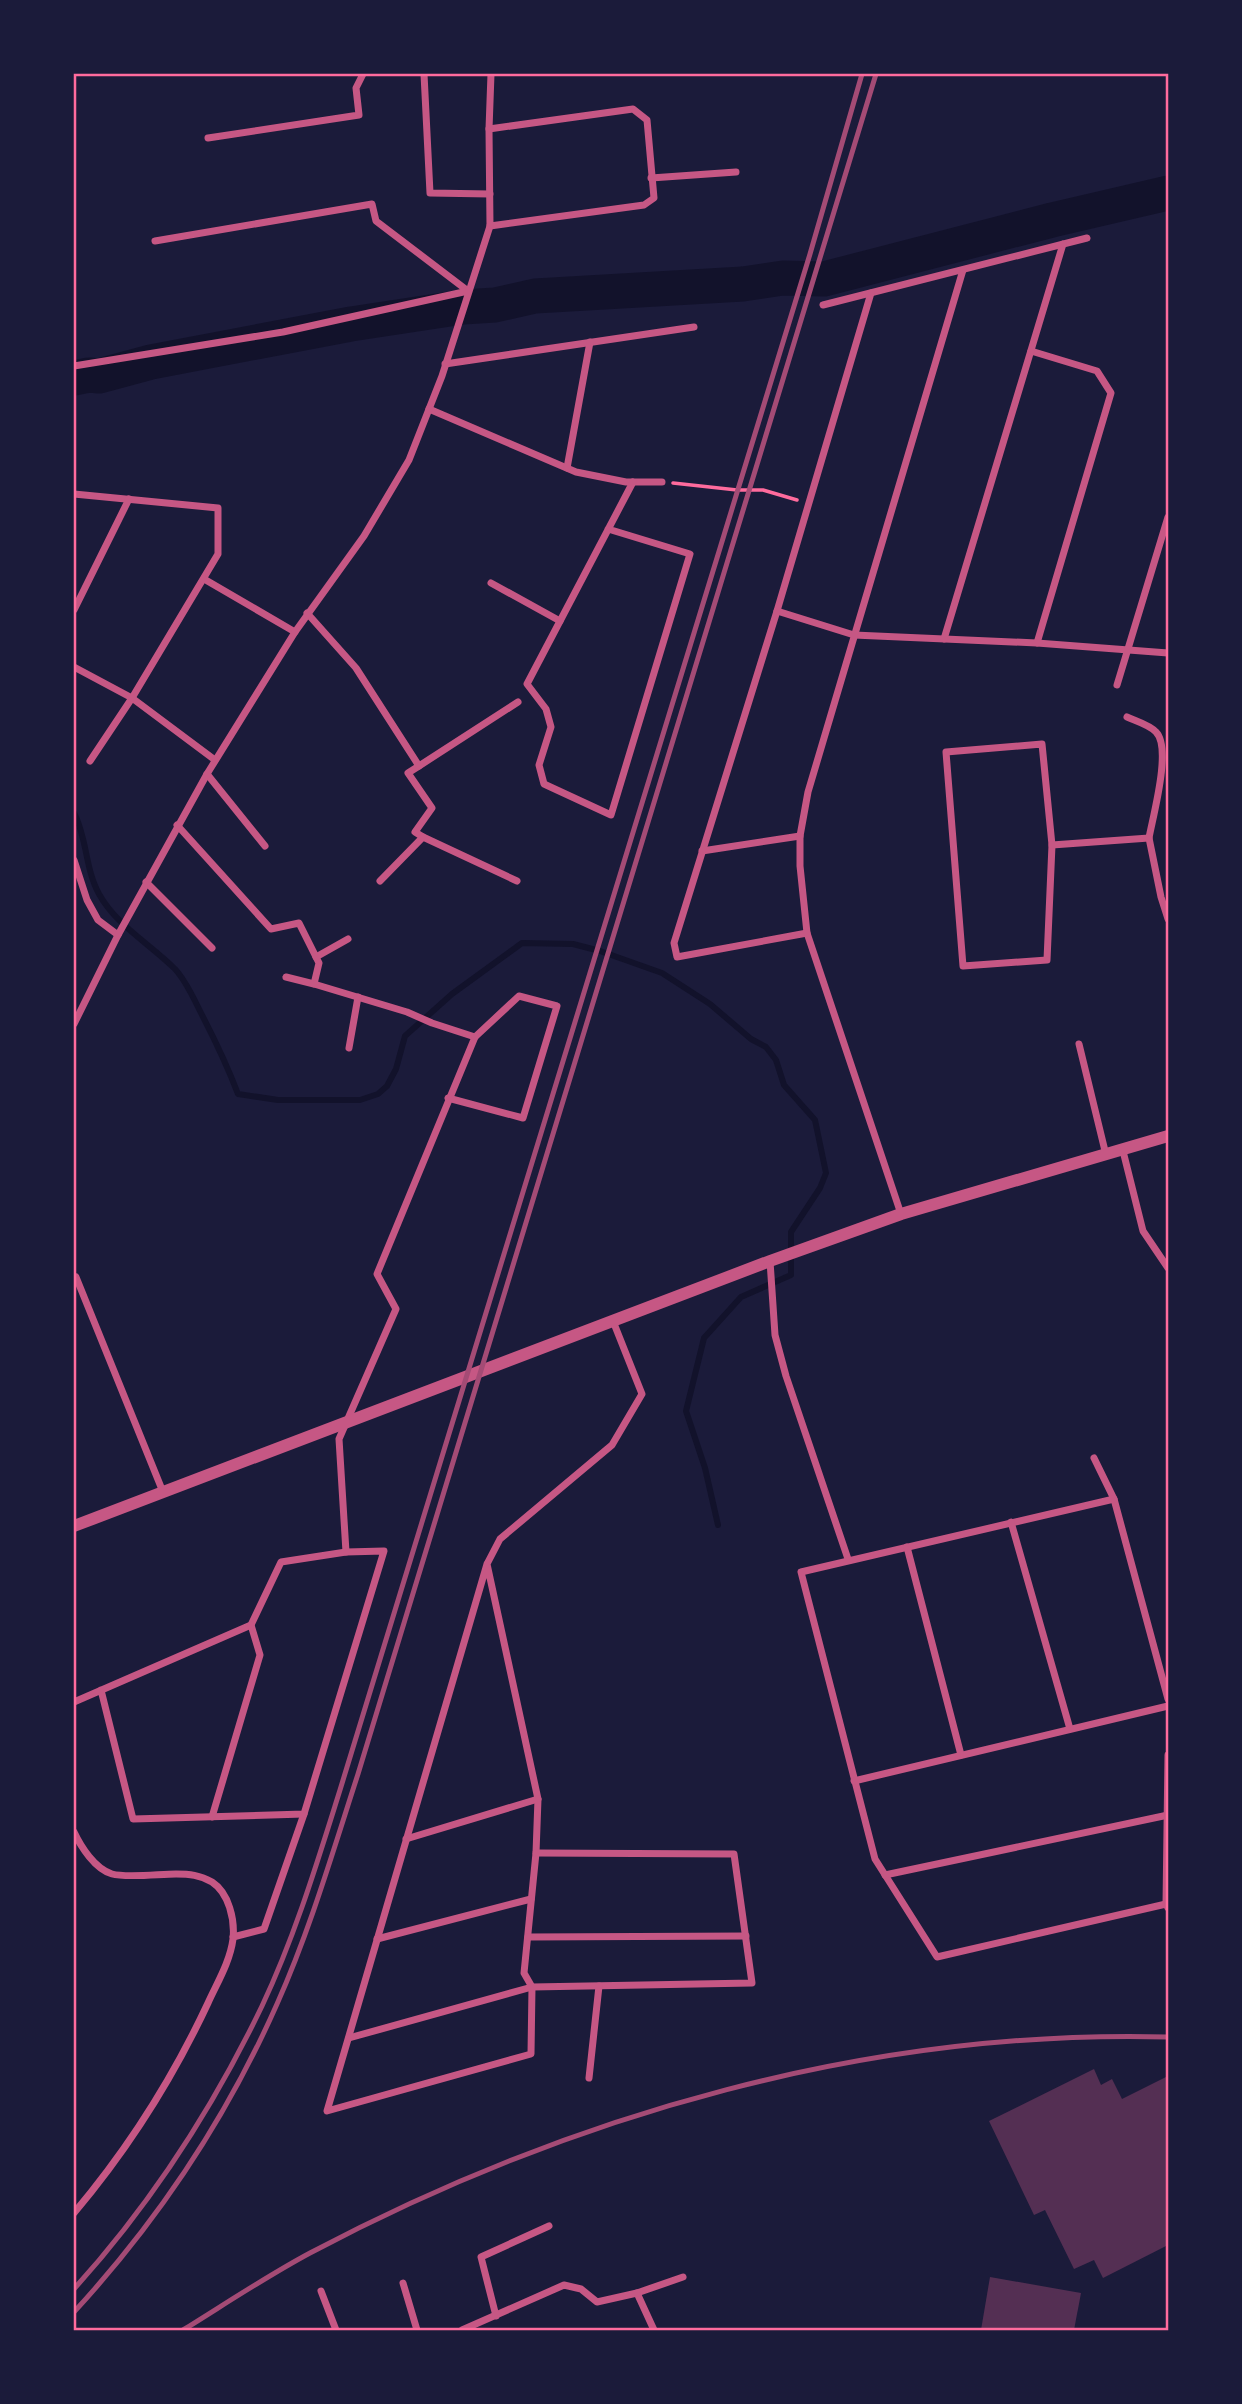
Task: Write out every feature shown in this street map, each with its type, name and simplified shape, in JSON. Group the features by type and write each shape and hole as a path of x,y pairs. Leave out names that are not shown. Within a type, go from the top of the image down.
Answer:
{"street":[{"path":"208,138 359,115 356,88 363,74"},
{"path":"424,74 430,193 490,194"},
{"path":"74,1024 118,934 215,760 307,613 364,536 408,460 445,364 490,226 491,74"},
{"path":"489,129 633,110 647,120 654,198 643,205 490,226"},
{"path":"651,178 736,172"},
{"path":"155,241 372,204 376,221 468,291"},
{"path":"823,306 1087,238"},
{"path":"944,639 1063,244"},
{"path":"901,1214 807,933 800,866 800,836 808,792 963,270"},
{"path":"74,366 283,332 468,291"},
{"path":"807,933 677,957 674,943 777,611 871,293"},
{"path":"445,364 694,327"},
{"path":"567,468 590,342"},
{"path":"1031,351 1097,371 1111,393 1037,643"},
{"path":"429,409 576,471 633,482 662,482"},
{"path":"608,529 690,554 611,816 544,784 539,765 551,727 546,709 527,684 608,529 633,482"},
{"path":"74,494 218,508 218,554 132,698 90,761"},
{"path":"74,610 129,499"},
{"path":"1117,685 1168,517"},
{"path":"204,579 295,632"},
{"path":"491,583 560,621"},
{"path":"777,611 854,635 1037,643 1168,653"},
{"path":"307,613 356,668 419,766"},
{"path":"74,667 132,698 215,760"},
{"path":"517,881 415,832 432,808 408,773 518,702"},
{"path":"1127,717 1157,732 1163,745 1164,759 1149,838 1168,919"},
{"path":"1042,744 1052,845 1047,960 963,966 946,752 1042,744"},
{"path":"207,774 265,846"},
{"path":"177,825 271,929 299,923 320,963 314,984"},
{"path":"702,851 800,836"},
{"path":"380,881 423,837"},
{"path":"1052,845 1149,838"},
{"path":"74,860 87,900 98,920 118,934"},
{"path":"146,882 212,948"},
{"path":"316,957 348,939"},
{"path":"286,976 407,1012 475,1038"},
{"path":"346,1552 339,1439 396,1309 377,1273 448,1098 475,1038 519,996 557,1006 523,1118 448,1098"},
{"path":"349,1048 358,997"},
{"path":"1079,1044 1106,1156"},
{"path":"74,1526 770,1261 901,1214 1168,1136"},
{"path":"1123,1151 1143,1231 1168,1268"},
{"path":"770,1261 775,1335 786,1376 848,1559"},
{"path":"74,1278 76,1277 163,1492"},
{"path":"487,1563 538,1799 536,1853 524,1973 531,1987 531,2054 327,2111 487,1563 500,1539 612,1445 642,1394 613,1321"},
{"path":"1094,1458 1114,1499 1168,1699"},
{"path":"1114,1499 801,1572 875,1859 937,1957 1167,1906 1168,1755"},
{"path":"1011,1522 1070,1729"},
{"path":"908,1547 961,1755"},
{"path":"74,1702 251,1625 281,1562 346,1552 384,1551 304,1814 264,1929 233,1937"},
{"path":"212,1817 260,1655 251,1625"},
{"path":"101,1690 133,1819 304,1814"},
{"path":"854,1781 1168,1706"},
{"path":"406,1839 538,1799"},
{"path":"885,1875 1168,1815"},
{"path":"74,1832 101,1868 113,1874 192,1874 211,1882 223,1891 230,1908 233,1937 228,1960 184,2053 137,2131 74,2213"},
{"path":"349,2038 531,1987 752,1983 734,1854 536,1853"},
{"path":"377,1939 531,1899"},
{"path":"528,1937 746,1936"},
{"path":"589,2078 598,1986"},
{"path":"496,2316 481,2257 549,2226"},
{"path":"462,2330 484,2327 496,2316 564,2285 581,2289 597,2302 637,2293 683,2277"},
{"path":"403,2283 417,2330"},
{"path":"321,2291 336,2330"},
{"path":"637,2293 654,2330"}],"path":[{"path":"662,482 763,490 809,503"}],"building":[{"path":"1094,2069 1101,2085 1112,2079 1122,2099 1168,2076 1168,2245 1103,2278 1094,2260 1074,2269 1045,2210 1034,2215 989,2121"},
{"path":"990,2277 1081,2293 1074,2330 981,2330"}],"waterway":[{"path":"74,378 99,376 151,362 351,324 463,307 495,305 535,296 743,284 783,278 824,279 1168,193"},
{"path":"74,813 99,894 115,915 183,979 215,1041 238,1094 278,1100 360,1100 378,1094 387,1086 396,1069 405,1036 452,994 522,943 573,944 662,973 710,1004 751,1039 766,1047 776,1060 784,1085 815,1120 826,1173 820,1188 791,1232 791,1275 741,1297 704,1338 686,1411 705,1468 718,1525"}],"railway":[{"path":"74,2289 129,2224 178,2154 223,2081 262,2006 305,1899 810,254 862,74"},
{"path":"74,2312 105,2278 162,2205 213,2127 277,2004 311,1919 358,1774 876,74"},
{"path":"183,2330 310,2253 410,2203 513,2159 618,2121 726,2090 835,2065 945,2048 1056,2038 1168,2037"}]}
